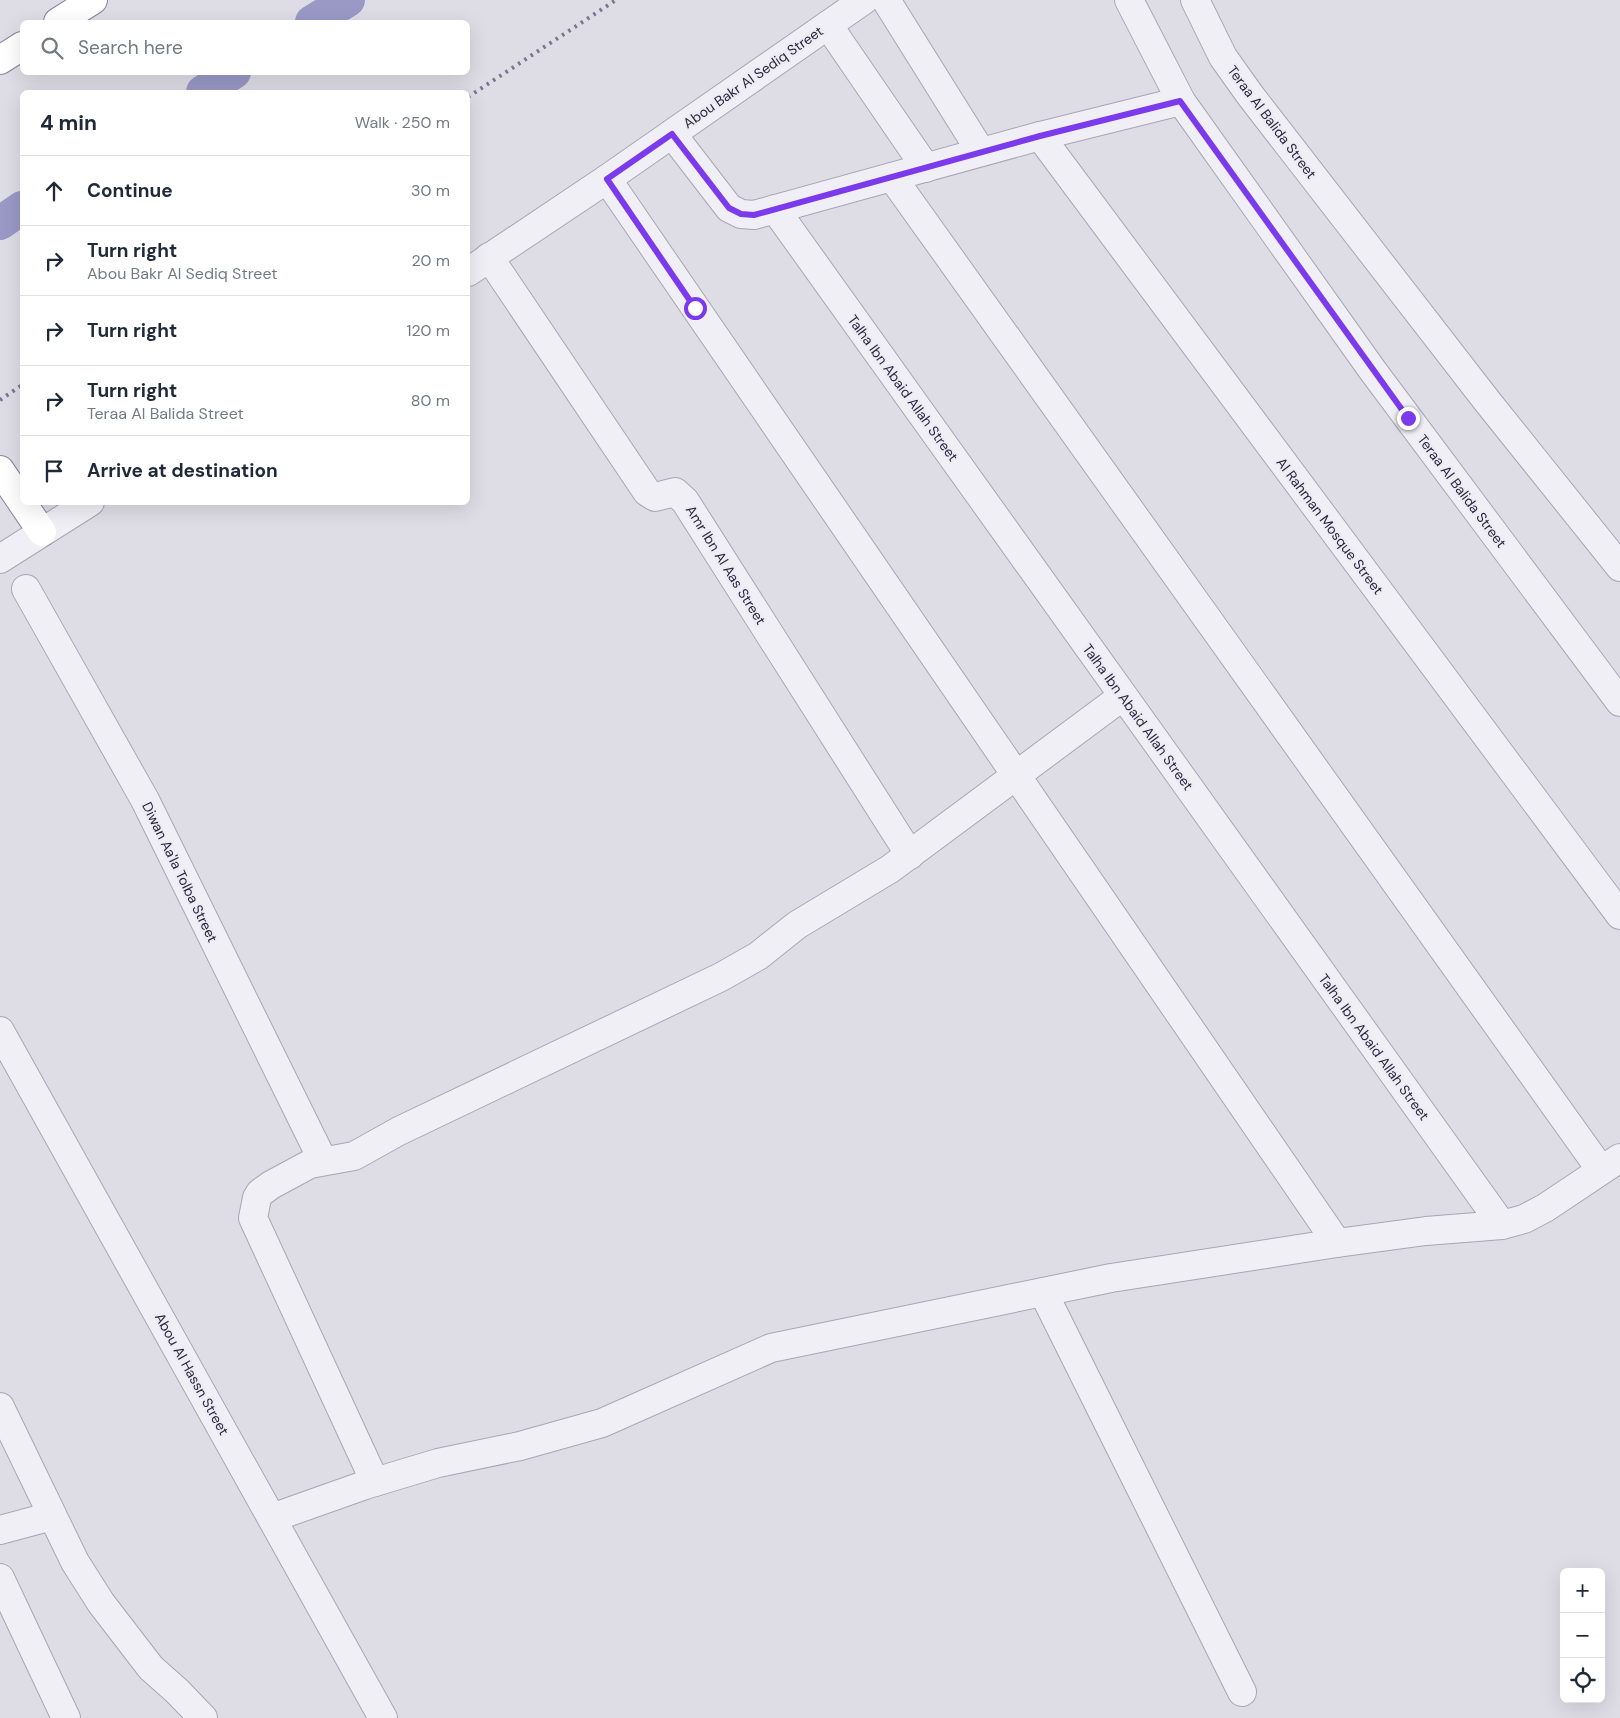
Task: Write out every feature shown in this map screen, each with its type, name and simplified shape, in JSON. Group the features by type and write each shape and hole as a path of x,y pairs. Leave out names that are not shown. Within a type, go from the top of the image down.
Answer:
{"highway":[{"path":"61,20 93,0"},
{"path":"0,60 20,47"},
{"path":"0,470 20,500"},
{"path":"24,505 42,532"}],"street":[{"name":"Abou Bakr Al Sediq Street","path":"478,265 607,179 864,0"},
{"path":"886,0 981,152"},
{"name":"Teraa Al Balida Street","path":"1129,0 1180,101 1373,371 1620,702"},
{"name":"Teraa Al Balida Street","path":"1195,0 1223,57 1250,95 1487,401 1620,567"},
{"path":"828,25 926,168"},
{"path":"672,134 729,208 741,214 754,215 1040,136 1180,101"},
{"name":"Al Rahman Mosque Street","path":"1040,136 1620,915"},
{"path":"272,1518 375,1482 438,1463 513,1448 602,1423 771,1348 1111,1278 1337,1243 1426,1231 1502,1225 1524,1219 1545,1208 1611,1164 892,177"},
{"path":"607,179 1337,1243"},
{"name":"Talha Ibn Abaid Allah Street","path":"775,209 1502,1225"},
{"name":"Amr Ibn Al Aas Street","path":"478,265 647,492 655,497 675,492 685,501 910,855"},
{"path":"0,559 85,505"},
{"name":"Diwan Aa'la Tolba Street","path":"26,589 145,800 323,1161"},
{"path":"375,1482 253,1218 254,1206 260,1193 297,1170 323,1161 354,1156 399,1131 721,977 758,956 797,925 910,855 1123,696"},
{"name":"Abou Al Hassn Street","path":"0,1031 382,1718"},
{"path":"1043,1292 1242,1692"},
{"path":"0,1407 75,1562 106,1610 151,1668 203,1718"},
{"path":"0,1530 52,1516"},
{"path":"0,1578 66,1718"}],"waterway":[{"path":"315,20 348,0"},
{"path":"206,90 229,75"},
{"path":"0,223 20,209"}],"railway":[{"path":"470,96 616,0"},
{"path":"0,400 20,386"}],"route":[{"path":"695,308 607,179 672,134 720,199 729,208 741,214 754,215 1040,136 1180,101 1408,418"}]}
